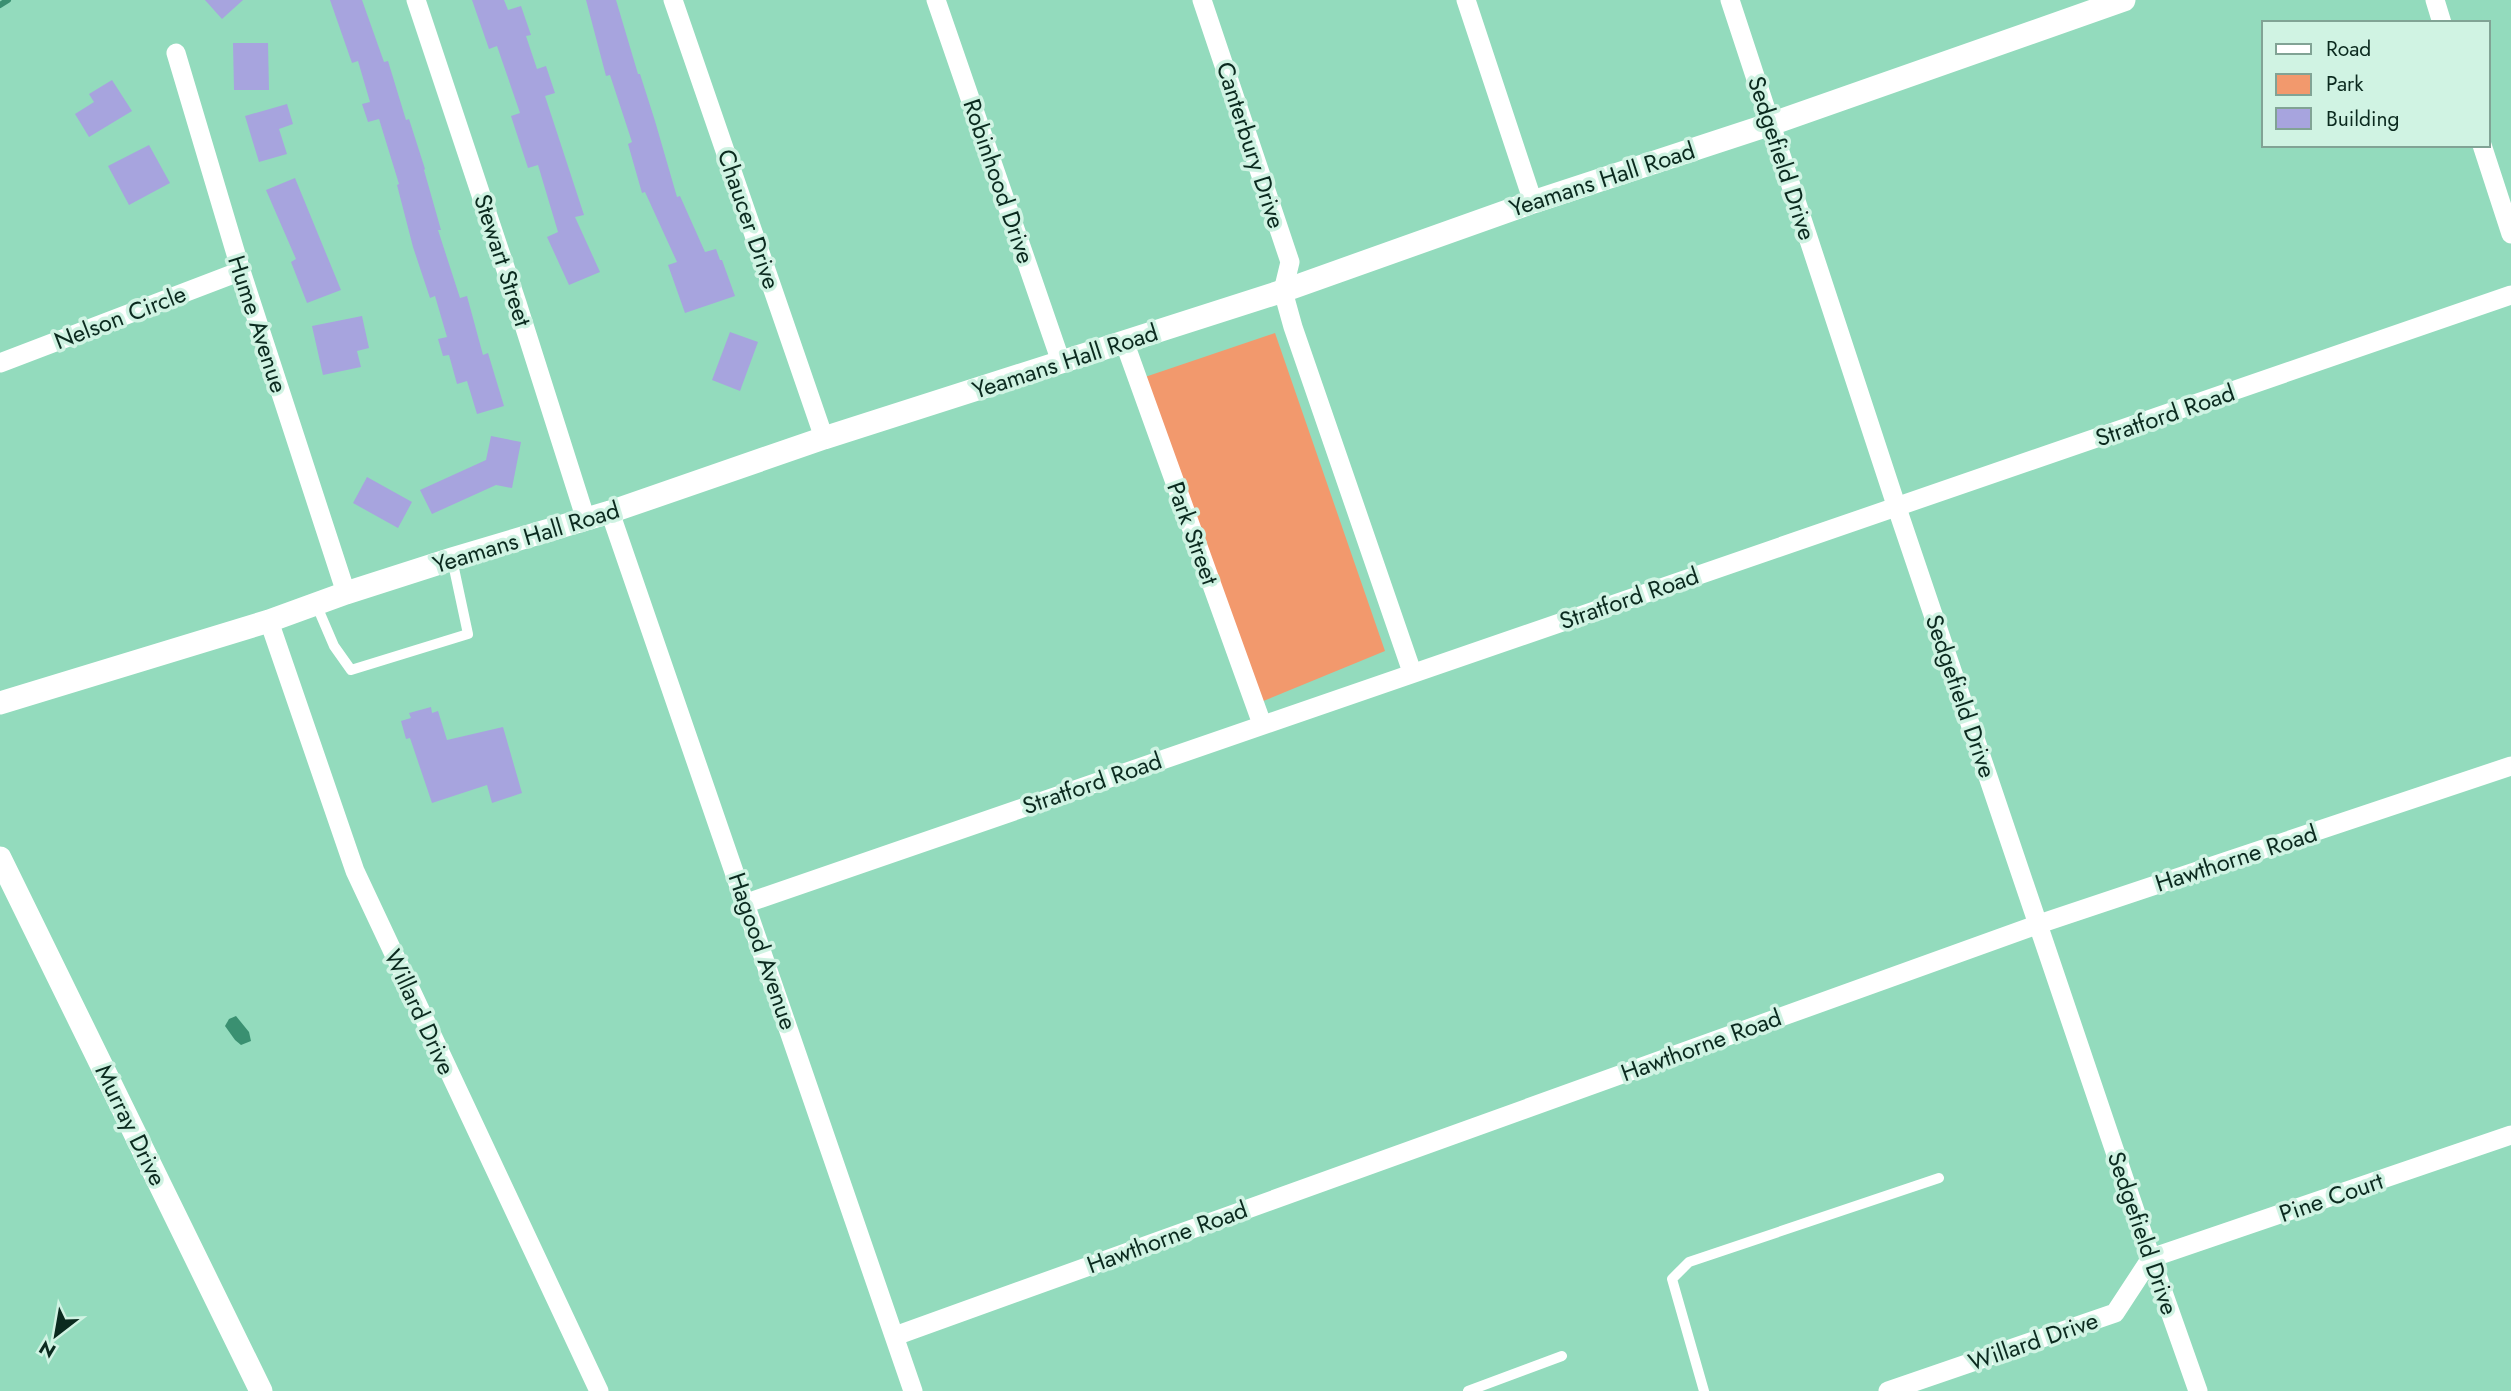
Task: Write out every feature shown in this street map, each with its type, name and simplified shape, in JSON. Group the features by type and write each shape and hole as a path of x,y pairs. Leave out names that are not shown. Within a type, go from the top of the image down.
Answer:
{"street":[{"name":"Stewart Street","path":"416,0 586,520"},
{"name":"Chaucer Drive","path":"673,0 824,438"},
{"name":"Robinhood Drive","path":"936,0 1061,362"},
{"name":"Canterbury Drive","path":"1202,0 1290,262 1283,291"},
{"path":"1466,0 1533,202"},
{"name":"Sedgefield Drive","path":"1730,0 1897,508 2198,1391"},
{"name":"Yeamans Hall Road","path":"0,703 269,621 452,559 586,520 824,438 1283,291 1533,202 1771,124 2124,0"},
{"path":"2435,0 2441,21"},
{"name":"Hume Avenue","path":"176,53 241,271 346,593"},
{"path":"2483,147 2511,234"},
{"name":"Nelson Circle","path":"0,363 241,271"},
{"path":"1283,291 1412,672"},
{"name":"Stratford Road","path":"747,903 2511,295"},
{"name":"Park Street","path":"1124,341 1262,724"},
{"name":"Hagood Avenue","path":"610,512 913,1391"},
{"name":"Willard Drive","path":"269,621 355,871 599,1391"},
{"name":"Hawthorne Road","path":"895,1336 2039,924 2511,766"},
{"name":"Murray Drive","path":"0,858 261,1391"},
{"name":"Pine Court","path":"2151,1258 2511,1135"},
{"name":"Willard Drive","path":"1888,1391 2115,1313 2151,1258"}],"lane":[{"path":"316,604 334,646 351,670 468,634 452,559"},
{"path":"1704,1391 1672,1279 1689,1262 1939,1178"},
{"path":"1468,1391 1562,1356"}],"green space":[{"path":"1275,333 1385,651 1261,702 1145,377"}],"shaded area":[{"path":"236,1016 249,1032 251,1041 241,1045 225,1026 229,1019"}],"building":[{"path":"205,0 243,0 222,19"},
{"path":"330,0 362,0 384,62 388,61 406,120 409,119 441,230 438,230 460,298 467,296 483,355 488,353 504,406 477,414 467,381 457,384 449,355 443,356 438,339 447,337 435,296 430,298 413,247 397,185 399,184 379,119 368,122 362,104 370,102 358,61 352,63"},
{"path":"472,0 504,0 508,10 521,6 531,35 526,36 537,69 546,66 555,93 545,96 584,215 575,217 600,272 569,285 547,237 558,232 538,165 528,168 511,116 520,113 497,46 489,49"},
{"path":"586,0 616,0 677,197 680,196 705,252 716,249 735,296 685,313 668,265 677,262 645,192 642,193 628,144 632,142 610,75 606,76"},
{"path":"233,43 268,43 269,90 234,90"},
{"path":"112,80 132,111 89,137 75,114 94,102 89,94"},
{"path":"287,104 293,124 279,129 287,154 259,162 245,116"},
{"path":"149,145 170,183 129,205 108,166"},
{"path":"295,178 341,290 307,303 291,262 296,259 266,190"},
{"path":"362,316 369,348 357,351 361,367 323,375 312,326"},
{"path":"730,332 758,342 740,391 712,380"},
{"path":"491,436 521,442 512,488 496,485 432,514 420,490 486,460"},
{"path":"367,477 412,502 398,528 353,503"},
{"path":"431,707 432,713 438,711 447,740 503,727 522,793 492,803 487,785 432,803 410,738 406,739 401,721 411,718 409,713"}],"waterway":[{"path":"0,5 8,0"}]}
